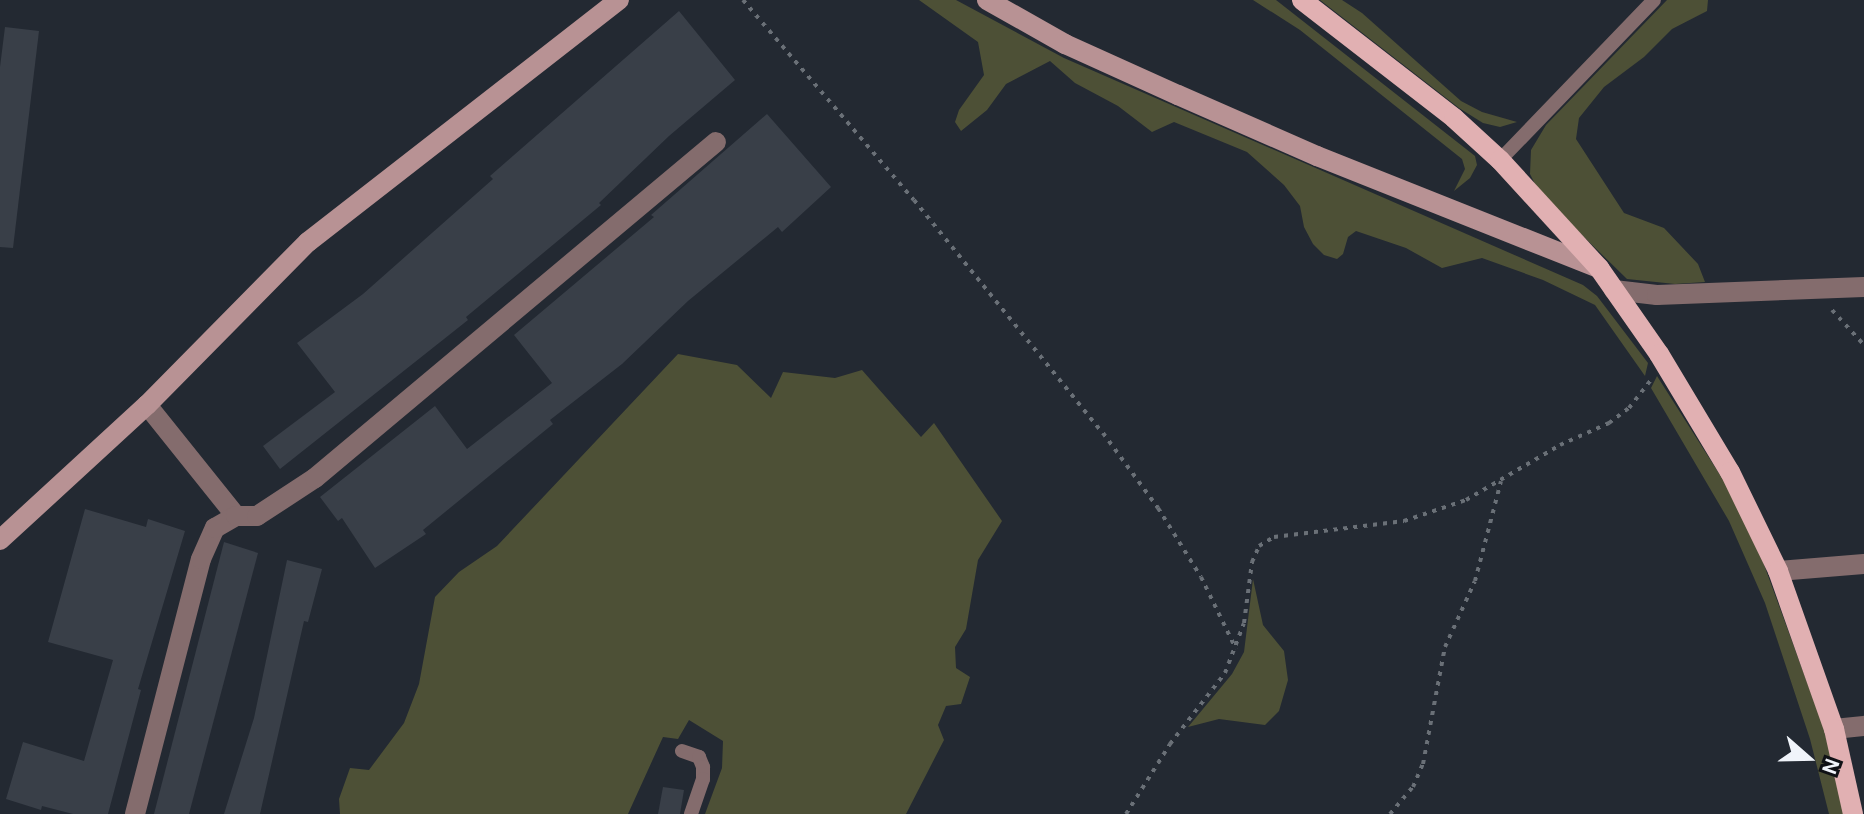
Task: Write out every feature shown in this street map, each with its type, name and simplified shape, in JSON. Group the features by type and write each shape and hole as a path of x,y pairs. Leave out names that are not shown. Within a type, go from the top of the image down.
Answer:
{"main road":[{"path":"1302,0 1454,118 1500,160 1599,268 1659,354 1730,472 1778,571 1834,729 1853,814"}],"street":[{"path":"0,540 147,405 308,242 619,0"},
{"path":"987,0 1065,44 1205,107 1599,268"},
{"path":"135,814 201,559 215,528 236,516 257,516 315,478 716,142"},
{"path":"1614,290 1657,295 1864,287"},
{"path":"147,405 236,516"},
{"path":"1778,571 1864,564"},
{"path":"1834,729 1864,726"}],"lane":[{"path":"1500,160 1654,0"},
{"path":"682,751 699,757 703,767 703,779 691,814"}],"path":[{"path":"743,0 914,200 1103,433 1158,508 1201,577 1236,649"},
{"path":"1815,290 1864,345"},
{"path":"1126,814 1170,744 1225,673 1236,649 1247,604 1252,562 1259,546 1274,537 1404,521 1466,500 1560,445 1609,423 1629,408 1648,387 1659,354"},
{"path":"1390,814 1413,787 1423,764 1445,647 1475,581 1501,481"}],"green space":[{"path":"919,0 956,0 1064,58 1583,285 1597,296 1648,363 1645,376 1595,305 1543,280 1482,258 1442,268 1406,248 1356,231 1348,237 1343,254 1337,259 1324,255 1313,244 1304,227 1300,206 1284,185 1247,152 1174,122 1152,132 1118,106 1075,83 1050,61 1006,84 987,110 961,131 955,122 959,110 984,75 978,42"},
{"path":"1253,0 1276,0 1475,156 1477,165 1470,178 1454,191 1465,169 1462,159 1300,30"},
{"path":"1320,0 1342,0 1362,13 1461,101 1482,112 1517,122 1500,127 1483,123 1459,108"},
{"path":"1667,0 1708,0 1707,11 1672,29 1644,57 1604,87 1579,118 1576,139 1624,213 1664,228 1698,264 1705,282 1675,284 1627,279 1540,194 1530,174 1531,150 1546,125"},
{"path":"678,354 737,365 771,398 783,372 835,378 862,370 921,437 934,423 1002,521 978,560 966,629 955,647 956,668 970,677 961,704 946,706 938,725 944,740 906,814 705,814 722,768 723,741 689,720 678,739 663,737 628,814 340,814 339,799 350,768 369,770 404,723 419,684 435,597 459,572 497,546"},
{"path":"1657,376 1727,486 1763,562 1823,726 1846,814 1829,814 1810,739 1765,603 1729,521 1651,388"},
{"path":"1253,579 1263,625 1284,651 1288,680 1279,711 1265,725 1219,719 1188,727 1232,674 1244,652"}],"building":[{"path":"679,11 735,80 669,136 599,203 601,205 466,317 468,320 280,469 263,446 335,392 297,343 363,294 493,179 490,176"},
{"path":"5,27 39,31 13,248 0,247 0,67"},
{"path":"767,114 831,187 782,232 778,227 688,301 622,364 550,420 553,424 423,530 426,534 375,568 342,518 338,521 320,497 435,406 467,449 552,383 514,335 654,217 651,215"},
{"path":"85,509 146,527 148,519 185,531 138,689 141,690 108,814 73,814 42,806 41,810 6,799 23,742 84,761 113,660 48,642"},
{"path":"224,542 258,553 189,814 154,814"},
{"path":"287,560 322,569 308,622 304,621 260,814 224,814 254,718"},
{"path":"663,787 684,790 680,814 658,814"}]}
